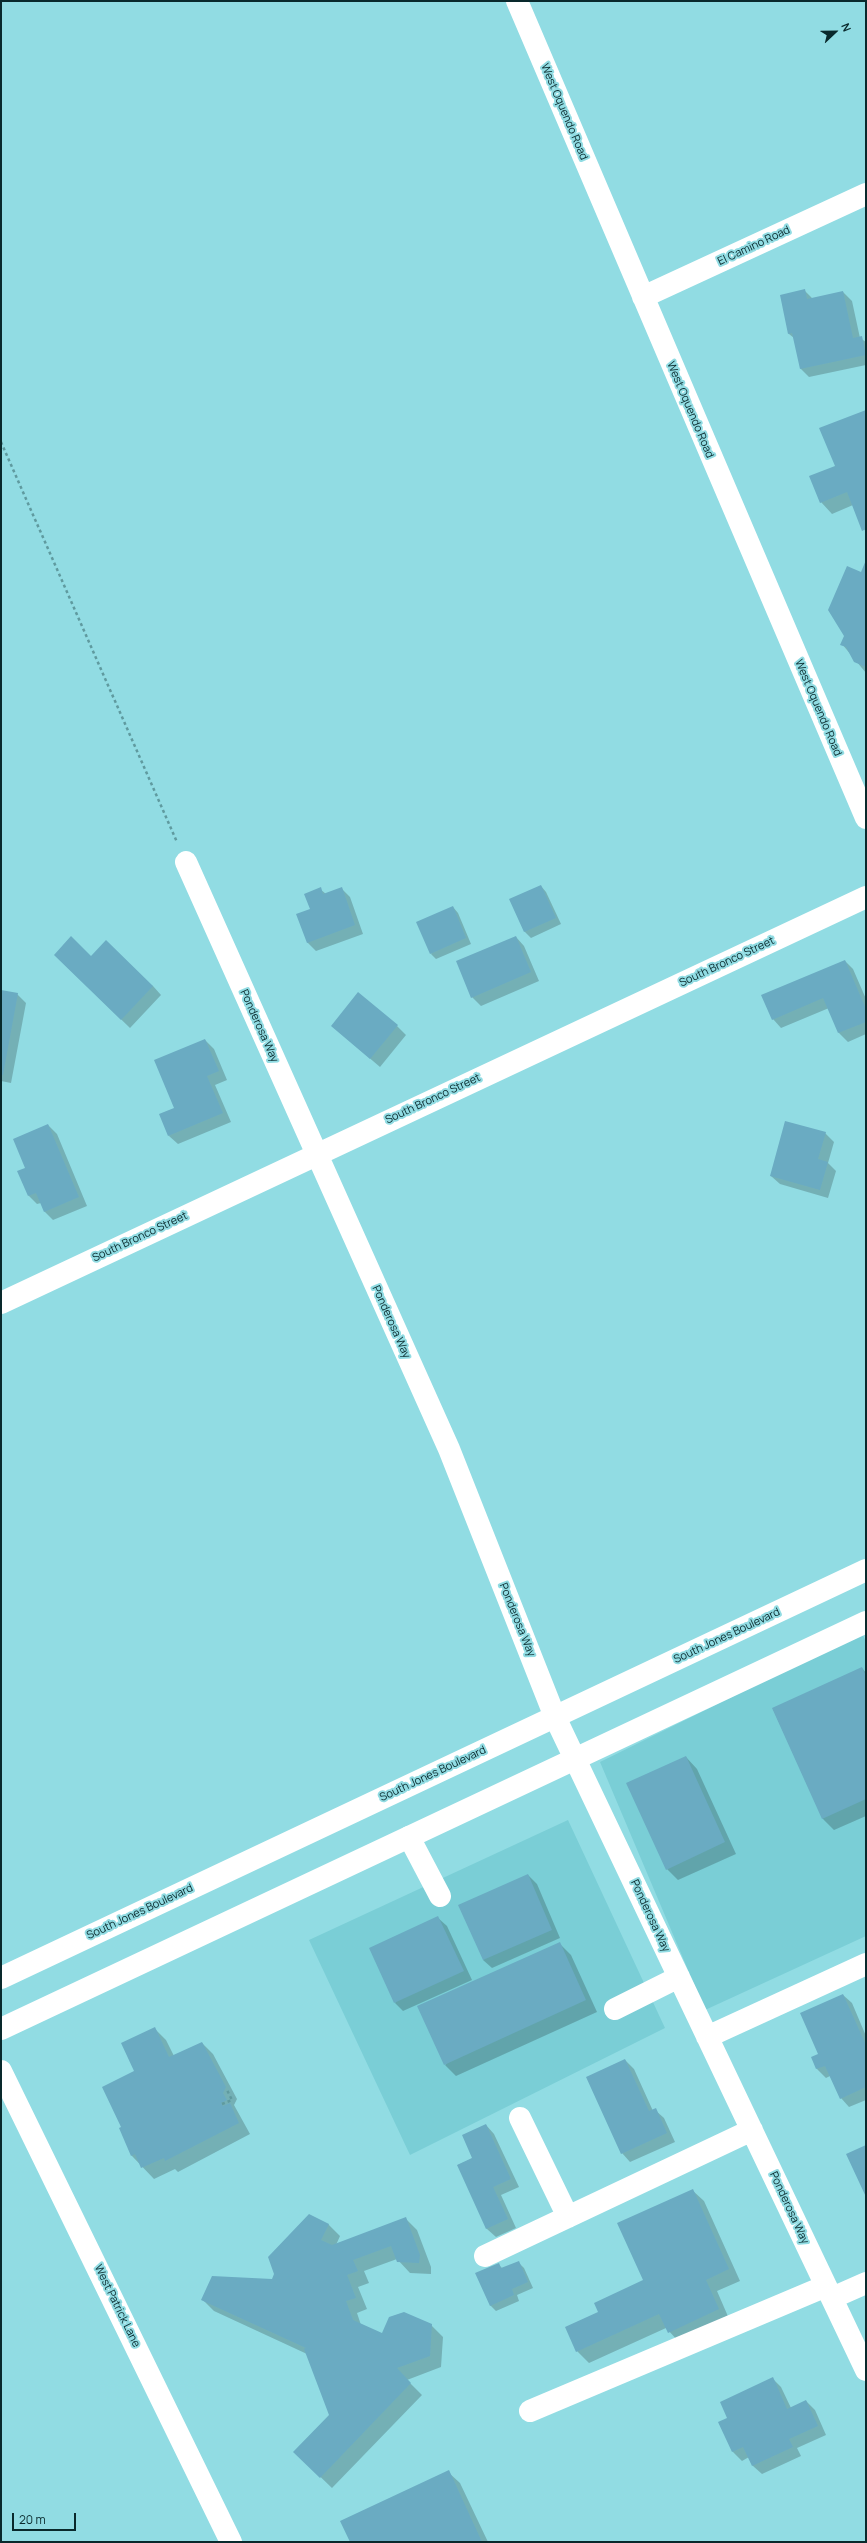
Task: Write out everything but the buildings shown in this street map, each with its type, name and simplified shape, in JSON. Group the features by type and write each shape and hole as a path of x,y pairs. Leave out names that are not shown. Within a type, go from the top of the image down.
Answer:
{"street":[{"name":"West Oquendo Road","path":"517,1 642,297 866,818"},
{"name":"El Camino Road","path":"642,297 866,194"},
{"name":"Ponderosa Way","path":"186,862 449,1449 555,1716 866,2370"},
{"name":"South Bronco Street","path":"1,1303 866,897"},
{"name":"South Jones Boulevard","path":"1,1978 866,1570"},
{"path":"1,2029 866,1622"},
{"path":"409,1837 440,1896"},
{"path":"707,2037 866,1964"},
{"path":"614,2009 679,1977"},
{"name":"West Patrick Lane","path":"1,2071 231,2542"},
{"path":"520,2118 568,2217"},
{"path":"485,2256 752,2130"},
{"path":"530,2411 829,2292 866,2283"}],"path":[{"path":"1,442 186,862"},
{"path":"222,2104 232,2100 227,2090"}],"shaded area":[{"path":"862,1633 866,1642 866,1936 705,2010 600,1762"},
{"path":"568,1820 665,2028 410,2155 309,1940"}]}
